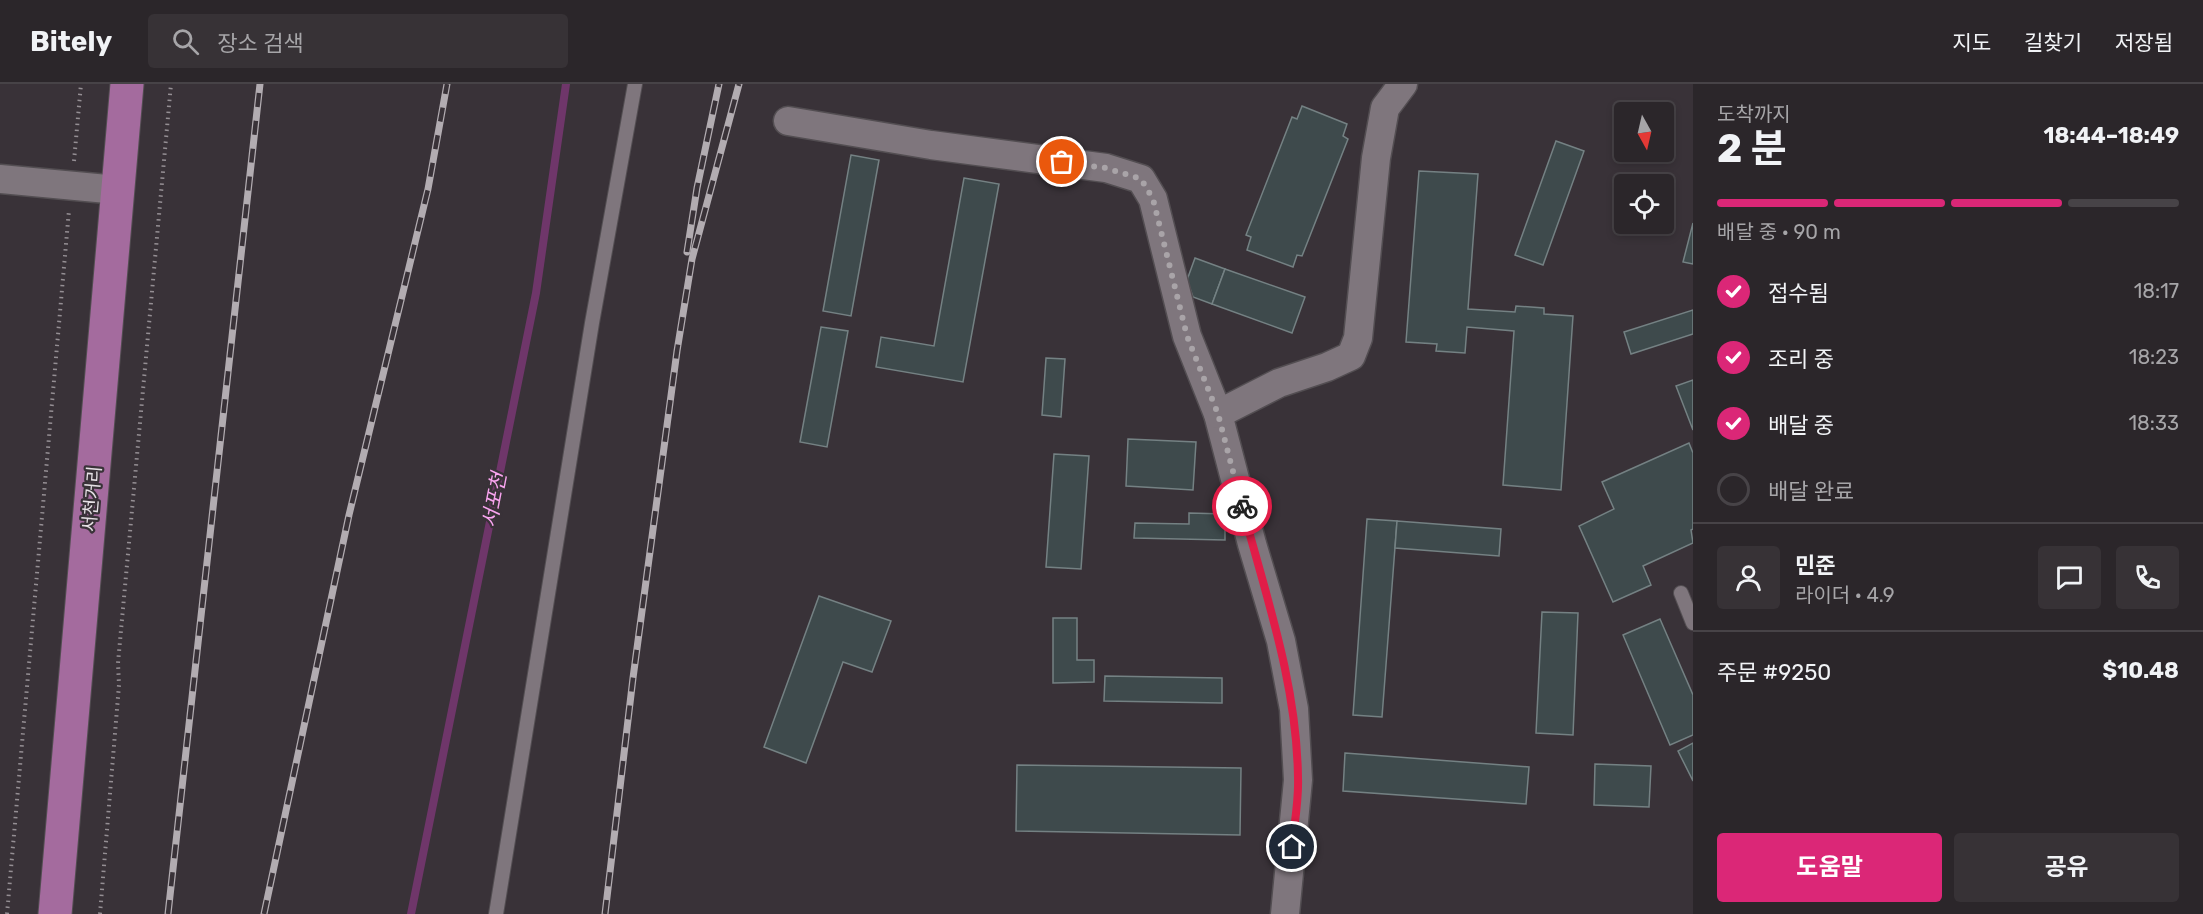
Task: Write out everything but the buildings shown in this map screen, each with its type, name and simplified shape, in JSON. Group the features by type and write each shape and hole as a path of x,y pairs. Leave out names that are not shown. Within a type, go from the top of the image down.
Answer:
{"main road":[{"name":"서천거리","path":"55,914 127,84"}],"street":[{"path":"1218,414 1279,383 1352,356 1358,338 1376,159 1385,108 1403,84"},
{"path":"788,121 931,145 1106,168 1141,179 1153,199 1187,336 1218,414 1246,522 1281,641 1294,709 1298,780 1285,914"},
{"path":"0,179 118,189"}],"lane":[{"path":"496,914 592,323 635,84"},
{"path":"1681,593 1693,623"}],"path":[{"path":"7,914 81,84"},
{"path":"100,914 119,685 118,663 171,84"}],"waterway":[{"name":"서포천","path":"411,914 536,293 566,84"}],"railway":[{"path":"168,914 260,84"},
{"path":"264,914 349,515 428,189 447,84"},
{"path":"687,252 697,188 719,84"},
{"path":"605,914 633,678 677,351 692,259 739,84"}],"way so far":[{"path":"1062,162 1106,168 1141,179 1153,199 1187,336 1218,414 1242,506"}],"route":[{"path":"1242,506 1281,641 1294,709 1298,780 1292,847"}]}
